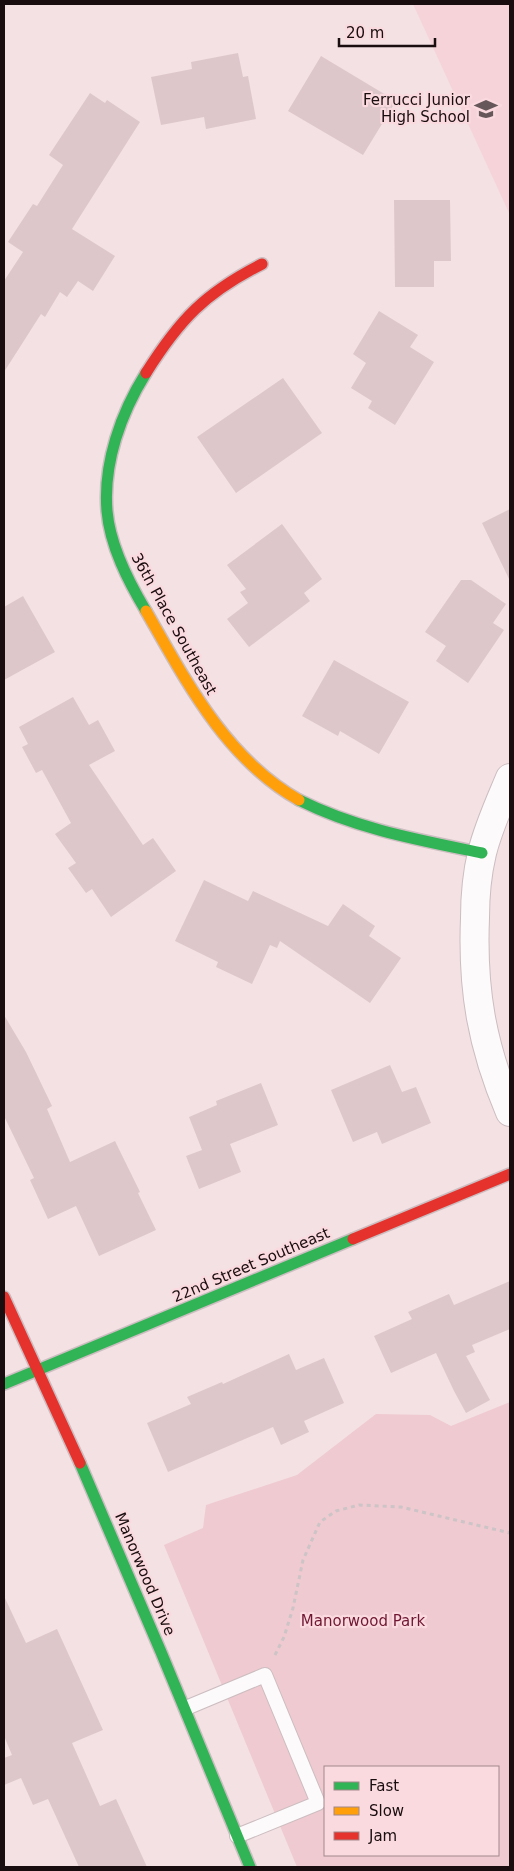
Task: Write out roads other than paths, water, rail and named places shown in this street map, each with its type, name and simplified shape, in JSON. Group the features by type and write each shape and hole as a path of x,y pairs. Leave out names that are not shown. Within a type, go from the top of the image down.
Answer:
{"street":[{"name":"36th Place Southeast","path":"262,264 230,281 194,309 171,335 145,375 123,418 113,448 107,483 107,511 122,568 193,692 217,728 238,751 265,775 297,799 345,821 482,853"},
{"path":"510,778 482,853 476,897 475,983 482,1025 492,1062 510,1112"},
{"name":"22nd Street Southeast","path":"4,1384 510,1174"},
{"name":"Manorwood Drive","path":"4,1297 39,1369 130,1577 186,1708 250,1867"}],"lane":[{"path":"186,1708 265,1675 318,1803 237,1836"}],"place":[{"name":"Ferrucci Junior High School","path":"486,109"}],"park label":[{"name":"Manorwood Park","path":"363,1621"}]}
